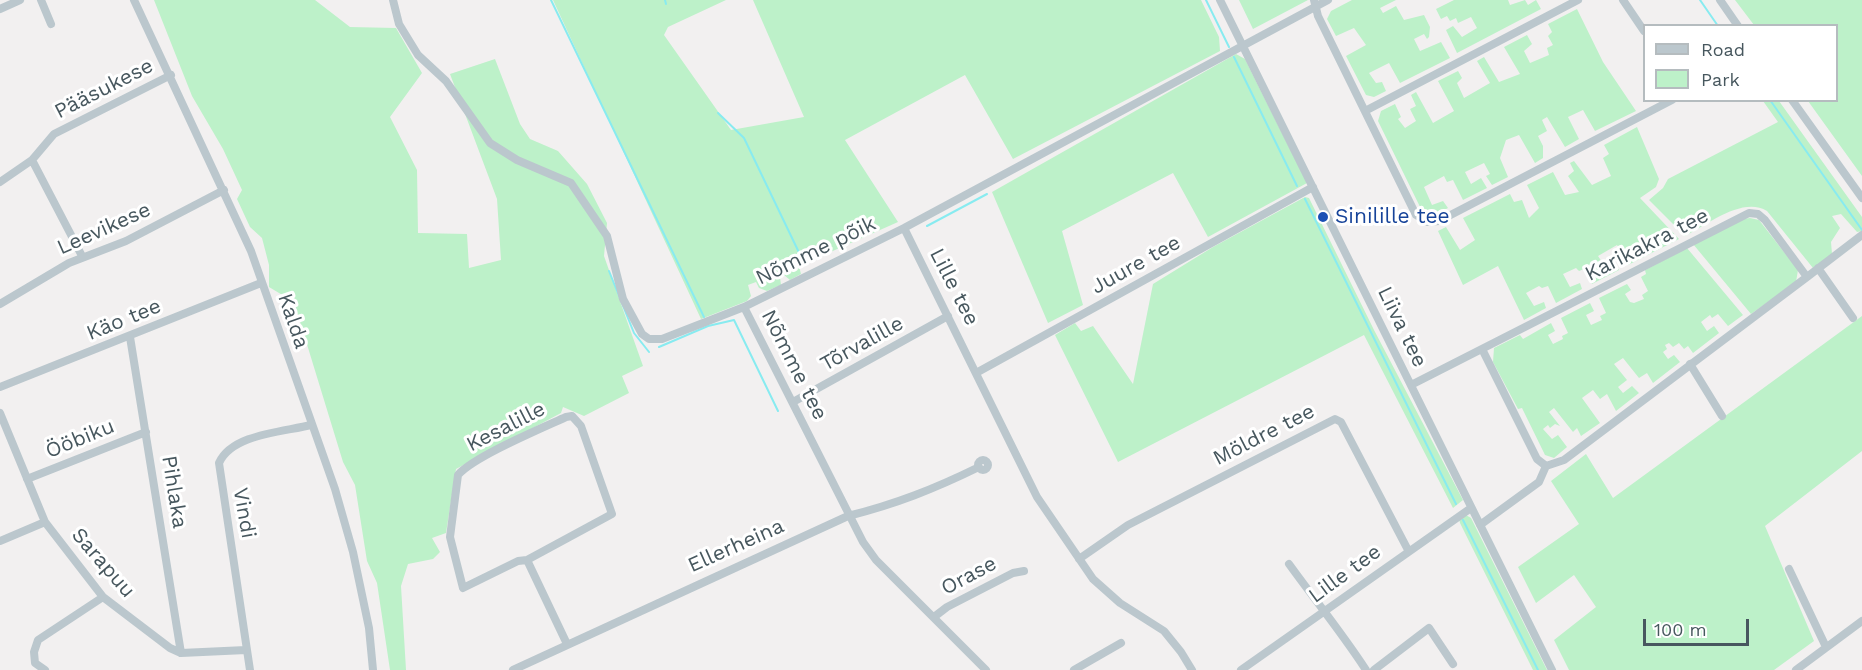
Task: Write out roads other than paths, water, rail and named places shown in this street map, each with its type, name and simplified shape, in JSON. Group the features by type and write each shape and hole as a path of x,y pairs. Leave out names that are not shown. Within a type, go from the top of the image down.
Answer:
{"street":[{"path":"0,9 20,0"},
{"path":"41,0 51,24"},
{"name":"Kalda","path":"134,0 171,75 251,251 334,489 353,552 369,628 373,670"},
{"name":"Nõmme tee","path":"393,0 399,24 418,55 446,81 490,143 517,160 571,183 607,236 623,299 642,334 649,339 662,339 744,307 848,516 876,560 986,670"},
{"name":"Liiva tee","path":"1220,0 1552,670"},
{"path":"904,228 1243,45 1315,3 1328,0"},
{"path":"1365,111 1578,0"},
{"path":"1623,0 1643,30"},
{"path":"1720,0 1737,24"},
{"path":"1315,3 1416,215 1422,220 1433,222 1668,102"},
{"name":"Pääsukese","path":"0,182 32,160 54,134 171,75"},
{"path":"1793,102 1862,198"},
{"path":"32,160 82,256"},
{"name":"Juure tee","path":"976,373 1313,187"},
{"name":"Leevikese","path":"0,304 82,256 126,241 224,190"},
{"name":"Karikakra tee","path":"1411,385 1483,351 1749,213 1758,214 1765,220 1807,277"},
{"name":"Nõmme põik","path":"744,307 904,228"},
{"name":"Lille tee","path":"904,228 1037,496 1079,559 1103,590 1164,631 1192,670"},
{"path":"1480,525 1539,482 1546,466 1564,460 1862,235"},
{"path":"1818,268 1853,318"},
{"name":"Käo tee","path":"0,387 261,283"},
{"name":"Tõrvalille","path":"793,402 948,316"},
{"name":"Pihlaka","path":"130,337 181,653"},
{"path":"1483,351 1537,459 1546,466"},
{"path":"1690,364 1722,416"},
{"name":"Sarapuu","path":"0,414 3,433 27,479 45,522 103,597 170,648 181,653"},
{"name":"Kesalille","path":"572,416 577,420 611,505 612,514 527,560 518,561 463,588 450,537 458,474 476,462 572,416"},
{"name":"Möldre tee","path":"1079,559 1128,525 1335,419 1341,422 1408,550"},
{"name":"Vindi","path":"250,670 219,463 228,450 243,442 311,425"},
{"name":"Ööbiku","path":"27,479 146,432"},
{"name":"Ellerheina","path":"513,670 848,516 892,505 926,493 979,466"},
{"name":"Lille tee","path":"1241,670 1408,550 1471,508"},
{"path":"0,541 45,522"},
{"path":"527,560 567,644"},
{"path":"1289,564 1366,670"},
{"path":"1789,569 1826,647"},
{"name":"Orase","path":"934,617 947,607 1013,573 1024,571"},
{"path":"45,670 35,663 34,652 38,640 103,597"},
{"path":"1796,670 1862,621"},
{"path":"1374,670 1429,628 1453,664"},
{"path":"1074,670 1121,643"},
{"path":"181,653 246,650"}],"waterway":[{"path":"551,0 704,317"},
{"path":"665,0 666,4"},
{"path":"1206,0 1229,47"},
{"path":"1700,0 1717,24"},
{"path":"1234,57 1297,186"},
{"path":"1771,102 1862,230"},
{"path":"718,113 744,138 805,265"},
{"path":"927,226 987,194"},
{"path":"1305,199 1456,504"},
{"path":"609,271 634,333 649,352"},
{"path":"659,347 708,326 734,320 778,411"},
{"path":"1463,520 1538,670"}],"place":[{"name":"Sinilille tee","path":"1323,217"}]}
